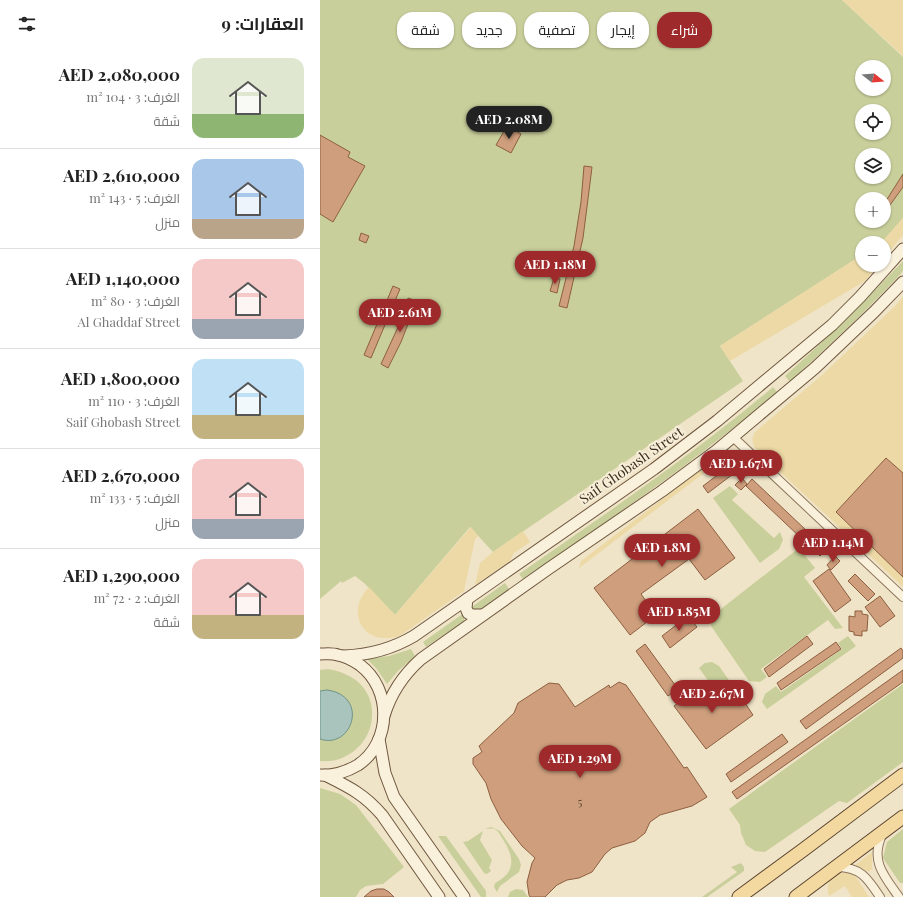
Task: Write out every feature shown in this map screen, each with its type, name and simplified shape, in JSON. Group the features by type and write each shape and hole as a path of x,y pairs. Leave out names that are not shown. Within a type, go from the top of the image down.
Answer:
{"main road":[{"path":"739,897 903,775"},
{"path":"796,897 903,817"}],"street":[{"name":"Saif Ghobash Street","path":"344,656 374,652 400,643 414,636 654,469 723,417 832,324 867,289 903,249"},
{"path":"322,775 343,772 361,762 368,756 382,732 384,716 395,689 412,666 482,615 662,491 733,437 845,340 903,282"},
{"path":"733,437 903,597"},
{"path":"467,599 466,608 468,613 472,615 482,615"},
{"path":"320,654 344,656 363,668 377,685 381,694 384,716"},
{"path":"379,739 385,773 394,797 464,897"},
{"path":"322,775 348,786 372,803 439,897"},
{"path":"883,833 878,844 878,863 883,874 899,897"},
{"path":"836,867 852,868 865,876 880,897"}],"green space":[{"path":"320,0 842,0 903,57 903,218 887,236 855,236 855,259 720,346 743,381 493,552 470,527 395,615 364,583 355,576 342,583 341,581 320,599"},
{"path":"903,261 903,271 899,276 861,315 790,382 785,376 845,321"},
{"path":"773,387 777,392 747,417 716,442 621,512 523,579 519,574 680,460"},
{"path":"730,486 738,494 732,500 774,538 780,532 783,540 779,549 760,563 713,498"},
{"path":"799,548 815,568 804,577 843,628 835,629 828,620 761,669 767,677 760,682 749,681 711,626 712,616"},
{"path":"505,583 509,589 477,612 474,612 471,608 473,606"},
{"path":"461,615 465,617 464,621 426,647 423,642"},
{"path":"848,636 856,646 767,709 762,702 765,694 776,686 781,692 842,649 838,643"},
{"path":"411,649 415,656 398,671 387,684 376,668 367,659 389,656"},
{"path":"712,662 719,666 738,693 724,703 699,668 705,663"},
{"path":"327,669 337,671 347,675 359,683 367,692 371,704 372,716 370,729 364,740 356,750 332,761 320,761 320,670"},
{"path":"903,684 903,762 847,803 839,801 765,852 755,851 746,845 741,833 740,825 729,809"},
{"path":"320,788 340,794 356,805 404,867 383,884 366,886 360,890 356,897 320,897"},
{"path":"491,827 500,831 519,859 521,865 519,872 500,886 497,892 494,887 495,883 507,874 510,869 511,857 498,831 493,829 484,829"},
{"path":"903,829 903,883 900,883 883,858 887,842"},
{"path":"483,831 480,840 492,860 489,868 491,871 487,874 484,873 463,842 468,841"},
{"path":"438,836 446,836 486,891 486,897 481,897"},
{"path":"741,863 744,867 744,871 707,897 702,897 737,872 731,867"},
{"path":"516,889 523,890 528,897 508,897 510,892"}],"sand":[{"path":"842,0 903,0 903,57 900,53"},
{"path":"903,218 903,235 891,250 891,236 887,236"},
{"path":"855,259 855,272 872,272 865,281 730,361 720,346"},
{"path":"903,297 903,587 756,449 752,441 755,432 822,375"},
{"path":"733,451 579,568 581,561 724,452"},
{"path":"471,527 478,536 475,539 464,591 401,635 389,638 378,637 369,633 362,626 358,618 358,608 361,597 369,587 395,615"},
{"path":"523,531 530,542 514,553 510,561 475,585 480,563"},
{"path":"872,852 872,869 868,872 855,865"},
{"path":"847,872 854,874 869,897 852,897 845,886 829,896 828,886 831,879 837,874"}],"water":[{"path":"327,690 340,694 349,702 352,711 352,721 348,730 341,737 331,740 320,739 320,691"}],"building":[{"path":"507,126 521,134 511,153 496,145"},
{"path":"320,135 350,152 348,157 365,166 333,222 320,214"},
{"path":"584,166 592,167 583,238 567,308 559,306 574,246 581,202"},
{"path":"903,174 903,187 891,204 891,193"},
{"path":"361,233 369,236 366,243 359,240"},
{"path":"554,278 560,279 557,293 550,291"},
{"path":"393,286 400,289 371,358 364,355"},
{"path":"408,298 417,301 401,342 388,368 381,364 399,325"},
{"path":"886,458 903,473 903,577 836,512"},
{"path":"732,464 737,471 708,493 703,486"},
{"path":"742,478 747,484 741,490 735,485"},
{"path":"752,479 826,549 820,556 746,486"},
{"path":"698,509 735,558 705,580 689,559 641,594 656,615 630,635 594,588"},
{"path":"835,556 840,561 831,570 827,565"},
{"path":"829,569 851,600 835,612 813,581"},
{"path":"855,574 875,594 868,601 848,581"},
{"path":"880,596 895,616 880,627 865,607"},
{"path":"855,611 862,611 862,614 868,615 867,631 862,631 862,636 854,635 854,632 849,631 849,616 855,617"},
{"path":"688,616 697,627 670,648 662,636"},
{"path":"807,636 813,644 769,677 764,669"},
{"path":"836,642 841,649 781,690 777,683"},
{"path":"645,644 678,689 668,696 636,651"},
{"path":"901,648 903,651 903,658 806,729 800,721"},
{"path":"903,670 903,682 737,799 732,792"},
{"path":"708,681 724,705 739,694 753,715 706,749 674,706"},
{"path":"619,682 626,685 684,768 687,767 707,797 692,806 660,815 650,822 645,833 635,841 612,848 605,854 592,872 579,878 567,880 557,885 545,897 530,897 527,882 532,863 535,858 522,846 501,819 491,799 486,783 473,764 473,758 482,752 479,746 514,713 518,703 549,683 559,684 575,707 609,685 610,688"},
{"path":"782,734 788,742 731,782 726,774"},
{"path":"384,889 394,897 364,897 371,891"}]}
